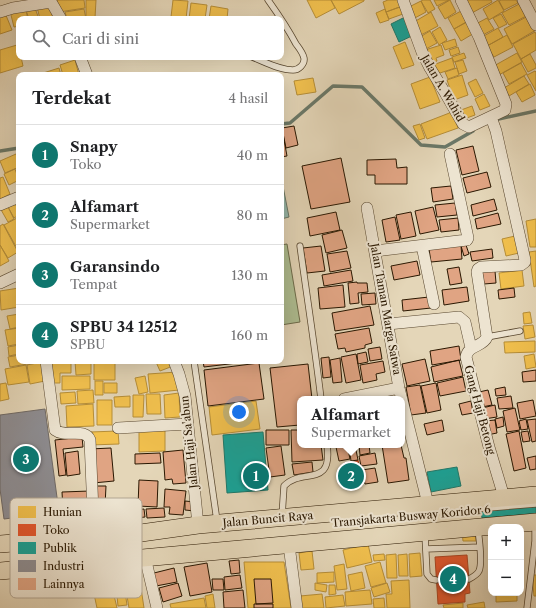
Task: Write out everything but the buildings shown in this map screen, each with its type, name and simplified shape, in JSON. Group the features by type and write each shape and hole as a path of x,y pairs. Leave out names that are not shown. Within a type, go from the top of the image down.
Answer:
{"main road":[{"name":"Jalan Buncit Raya","path":"142,533 218,523 536,495"},
{"path":"142,558 290,545 426,540 485,524 536,520"},
{"name":"Jalan Buncit Raya","path":"0,544 10,543"},
{"path":"0,571 10,570"}],"street":[{"name":"Jalan A. Wahid","path":"403,0 422,52 463,124 469,127 491,117"},
{"path":"461,0 479,37 506,104 506,110 491,117 496,131 525,260 525,262 521,265 482,267 478,269 477,272 487,337"},
{"path":"523,0 536,25"},
{"path":"0,12 51,1 59,16"},
{"path":"81,60 86,72"},
{"path":"375,250 466,241 468,239 450,154"},
{"path":"0,205 16,199"},
{"name":"Jalan Taman Marga Satwa","path":"367,208 401,396"},
{"path":"422,246 434,304"},
{"path":"0,283 16,275"},
{"path":"388,324 459,317 465,322 471,348"},
{"name":"Gang Haji Betong","path":"487,337 483,343 471,348 467,352 466,357 489,447 504,497"},
{"path":"46,364 55,430 60,433 84,433 89,437 92,498"},
{"name":"Jalan Haji Sa'abun","path":"175,364 180,374 185,396 198,525"},
{"path":"359,396 399,388"},
{"name":"Jalan Taman Marga Satwa","path":"405,412 428,504"},
{"path":"118,428 188,424"},
{"path":"290,545 297,608"},
{"path":"145,558 157,608"}],"lane":[{"path":"268,0 278,16"},
{"path":"260,60 275,66 292,70 296,70 301,67 304,62 304,57 284,25"},
{"path":"300,246 315,343 321,396"},
{"path":"487,337 520,331"},
{"path":"194,364 218,523"},
{"path":"282,517 284,486 289,482 318,474 325,469 329,456 328,448"},
{"name":"Transjakarta Busway Koridor 6","path":"455,511 536,504"},
{"path":"528,608 536,520"},
{"path":"469,579 477,574 479,570 480,547 485,524"},
{"path":"142,538 164,536"},
{"path":"436,580 431,579 427,574 426,540 480,547"}],"green space":[{"path":"284,244 287,244 300,322 284,325"}],"water":[{"path":"284,191 289,217 284,218"}],"waterway":[{"path":"284,124 290,123 333,86 362,87 421,145 445,147 473,131"},
{"path":"494,120 536,111"},
{"path":"0,151 16,148"}],"place":[{"name":"Garansindo","path":"26,459"},
{"name":"Snapy","path":"256,476"},
{"name":"Alfamart","path":"351,476"},
{"name":"SPBU 34 12512","path":"453,579"}]}
